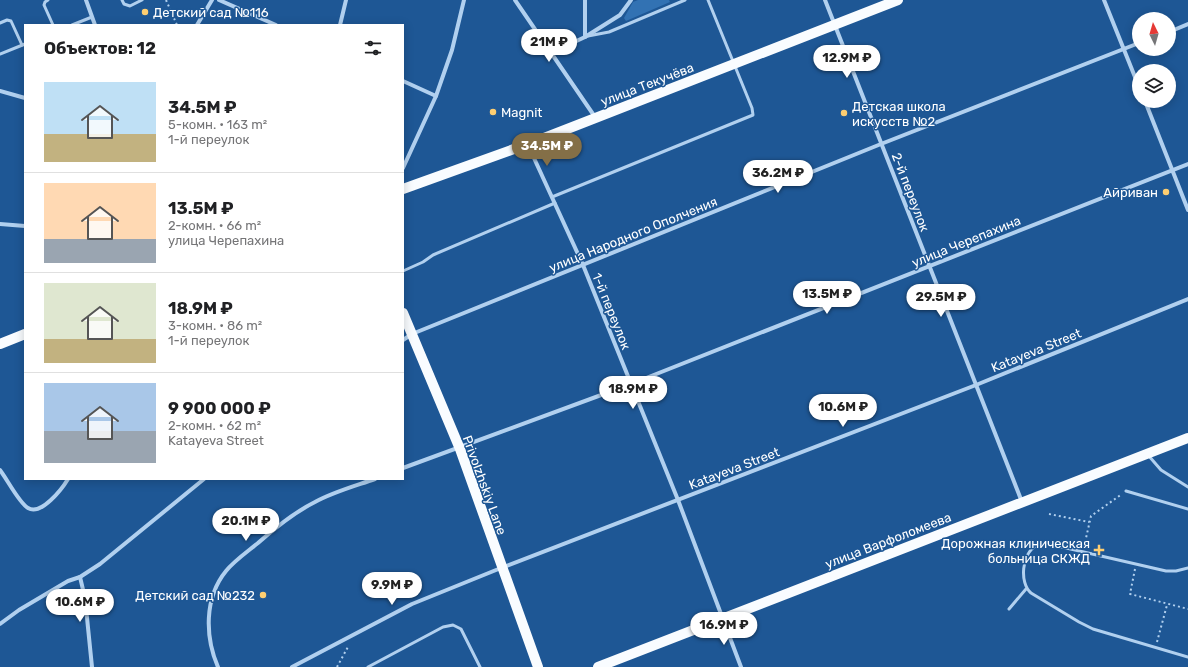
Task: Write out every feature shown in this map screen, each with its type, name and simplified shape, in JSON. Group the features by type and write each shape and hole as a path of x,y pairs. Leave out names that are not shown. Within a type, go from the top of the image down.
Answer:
{"main road":[{"name":"улица Текучёва","path":"404,189 527,144 898,0"},
{"name":"Privolzhskiy Lane","path":"404,319 407,337 460,448 538,667"},
{"path":"0,344 24,334"},
{"name":"улица Варфоломеева","path":"598,667 1188,438"}],"street":[{"path":"86,0 95,24"},
{"path":"197,24 212,0"},
{"path":"219,0 274,24"},
{"path":"340,24 346,0"},
{"path":"404,166 436,96 452,50 464,0"},
{"path":"515,0 595,118"},
{"path":"585,0 585,37"},
{"path":"551,53 585,37 620,15 631,0"},
{"name":"2-й переулок","path":"825,0 1022,502"},
{"path":"1104,0 1132,69"},
{"path":"1176,29 1188,24"},
{"name":"улица Народного Ополчения","path":"407,337 881,144 1132,46"},
{"path":"404,81 436,96"},
{"path":"0,91 24,98"},
{"path":"1148,108 1188,210"},
{"name":"1-й переулок","path":"527,144 583,265 678,500 721,618 741,667"},
{"name":"улица Черепахина","path":"404,468 631,384 1188,164"},
{"path":"0,224 24,226"},
{"name":"Katayeva Street","path":"292,667 412,604 976,385 1188,299"},
{"path":"0,470 27,508 34,510 44,506 62,489 67,480"},
{"path":"0,624 68,581 80,577 100,564 203,480"},
{"path":"218,667 213,656 209,637 210,608 215,589 226,571 284,520 316,501 371,480"},
{"path":"80,577 85,598 92,667"}],"lane":[{"path":"48,0 44,5 53,24"},
{"path":"122,0 124,4 130,6 142,0"},
{"path":"585,37 609,32 685,0"},
{"path":"552,197 753,115 752,108 735,64 708,0"},
{"path":"74,24 92,17"},
{"path":"0,23 7,20 11,21 23,45 0,54"},
{"path":"404,271 423,262 432,255 555,203"},
{"path":"1147,454 1161,470 1188,487"},
{"path":"1126,491 1188,509"},
{"path":"1188,568 1176,571 1166,571 1049,544 1037,545 1032,549 1024,566 1023,576 1026,589 1093,629 1188,657"},
{"path":"1009,609 1026,589"},
{"path":"368,667 443,627 453,625 461,629 480,667"}],"path":[{"path":"166,0 177,24"},
{"path":"1083,552 1091,516 1126,491"},
{"path":"1049,514 1089,522"},
{"path":"1136,564 1130,594 1167,605 1188,609"},
{"path":"1156,647 1167,605"},
{"path":"337,667 356,633"}],"shaded area":[{"path":"638,0 669,0 670,2 626,21 624,18 633,2"}],"place":[{"name":"Детский сад №116","path":"145,12"},
{"name":"Magnit","path":"493,112"},
{"name":"Детская школа искусств №2","path":"844,113"},
{"name":"Айриван","path":"1166,192"},
{"name":"Дорожная клиническая больница СКЖД","path":"1099,550"},
{"name":"Детский сад №232","path":"263,595"}]}
